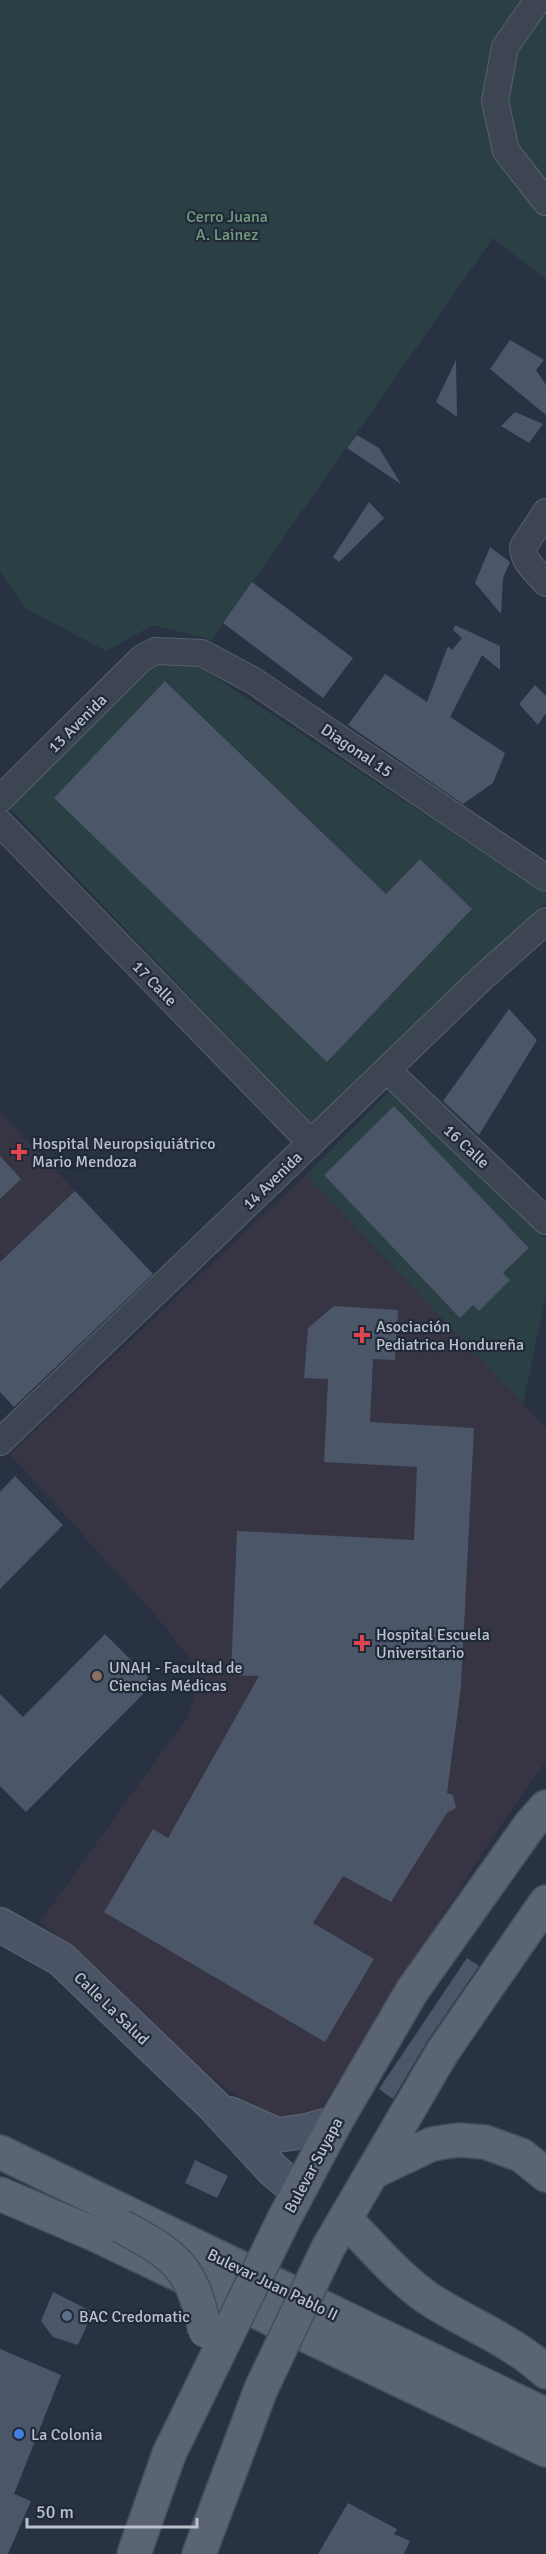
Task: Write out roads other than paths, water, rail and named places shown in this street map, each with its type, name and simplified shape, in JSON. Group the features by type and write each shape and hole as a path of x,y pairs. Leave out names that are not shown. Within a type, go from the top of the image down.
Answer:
{"main road":[{"name":"Bulevar Suyapa","path":"134,2554 169,2454 291,2205 334,2123 412,1991 530,1825 546,1807"},
{"path":"199,2554 261,2389 328,2248 443,2051 546,1902"},
{"name":"Calle La Salud","path":"0,1925 61,1959 213,2105 273,2170 291,2205"},
{"name":"Calle La Salud","path":"213,2105 257,2128 277,2135 306,2131 334,2123"},
{"path":"373,2172 432,2144 458,2140 484,2142 521,2155 546,2175"},
{"name":"Bulevar Juan Pablo II","path":"0,2152 546,2415"},
{"path":"0,2168 121,2226 162,2249 178,2262 186,2272 199,2301 205,2331 193,2405"},
{"name":"Bulevar Juan Pablo II","path":"0,2194 94,2234 546,2450"},
{"path":"345,2219 423,2294 530,2357 546,2372"},
{"path":"516,2400 546,2384"},
{"path":"179,2554 215,2457 223,2446 244,2435"}],"street":[{"path":"538,0 504,47 495,101 506,151 546,202"},
{"path":"546,512 523,547 525,560 546,583"},
{"name":"13 Avenida","path":"0,799 142,658 156,651"},
{"name":"Diagonal 15","path":"156,651 202,653 254,681 546,878"},
{"name":"17 Calle","path":"0,823 311,1143"},
{"name":"14 Avenida","path":"0,1442 482,978 546,921"},
{"name":"16 Calle","path":"387,1070 546,1221"}],"place":[{"name":"Hospital Neuropsiquiátrico Mario Mendoza","path":"19,1152"},
{"name":"Asociación Pediatrica Hondureña","path":"362,1335"},
{"name":"Hospital Escuela Universitario","path":"362,1643"},
{"name":"UNAH - Facultad de Ciencias Médicas","path":"97,1676"},
{"name":"BAC Credomatic","path":"67,2316"},
{"name":"La Colonia","path":"19,2434"}],"park label":[{"name":"Cerro Juana A. Lainez","path":"227,225"}]}
